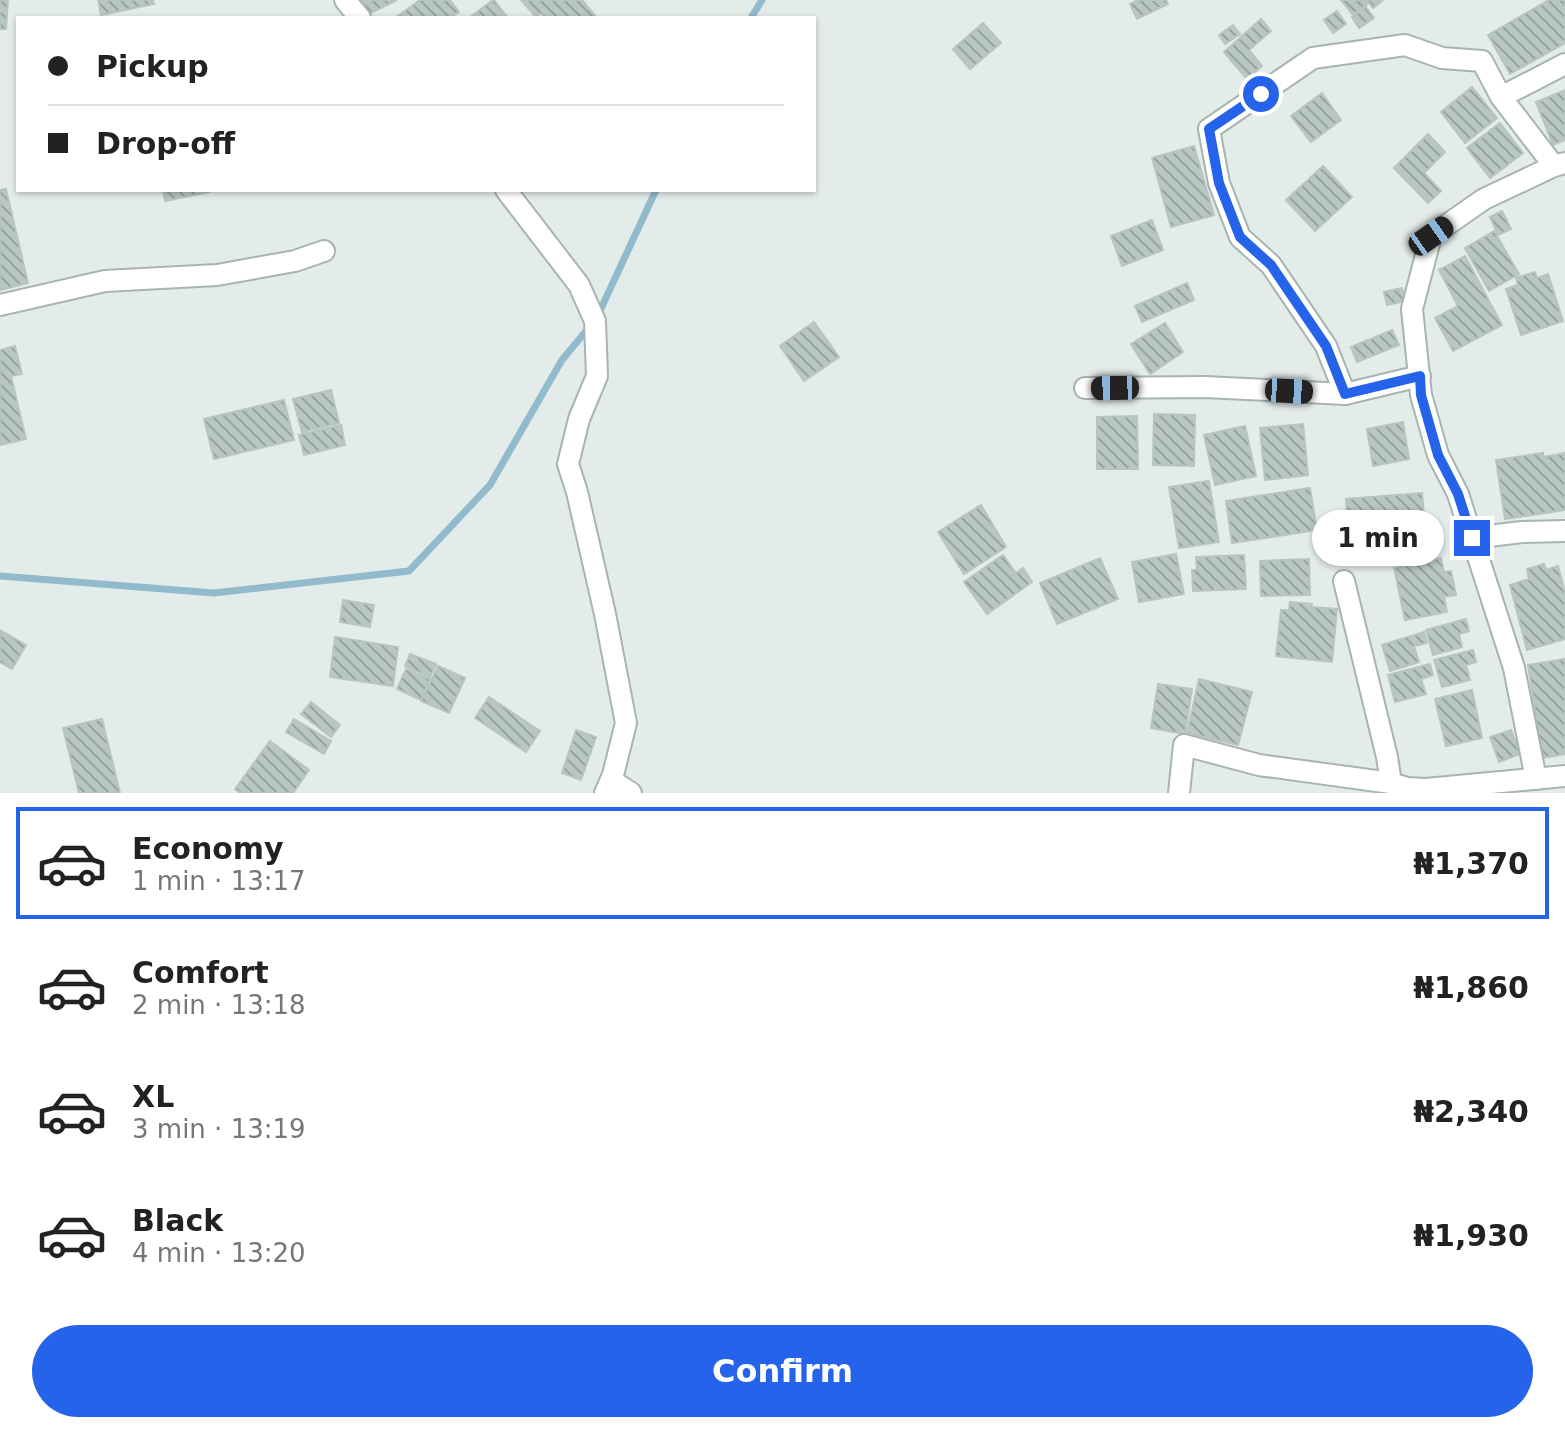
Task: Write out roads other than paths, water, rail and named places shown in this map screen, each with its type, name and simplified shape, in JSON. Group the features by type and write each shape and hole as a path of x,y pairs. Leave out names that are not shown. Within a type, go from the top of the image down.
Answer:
{"street":[{"path":"345,0 358,16"},
{"path":"1345,394 1326,346 1271,265 1240,237 1219,183 1209,129 1313,58 1405,45 1442,58 1482,61 1501,97 1559,164 1484,199 1431,236 1412,309 1421,395 1438,455 1458,494 1514,668 1536,779"},
{"path":"1501,97 1565,64"},
{"path":"508,192 579,285 595,321 597,376 579,419 568,464 605,614 626,723 608,786 631,793"},
{"path":"0,305 105,281 217,275 295,261 324,251"},
{"path":"1085,388 1205,387 1345,394 1420,376"},
{"path":"1472,538 1565,531"},
{"path":"1344,581 1391,783"},
{"path":"1179,793 1184,745 1259,765 1391,783 1407,788 1426,789 1565,776"}],"waterway":[{"path":"752,16 762,0"},
{"path":"598,315 655,192"},
{"path":"0,576 214,593 409,571 490,485 562,360 591,325"}]}
